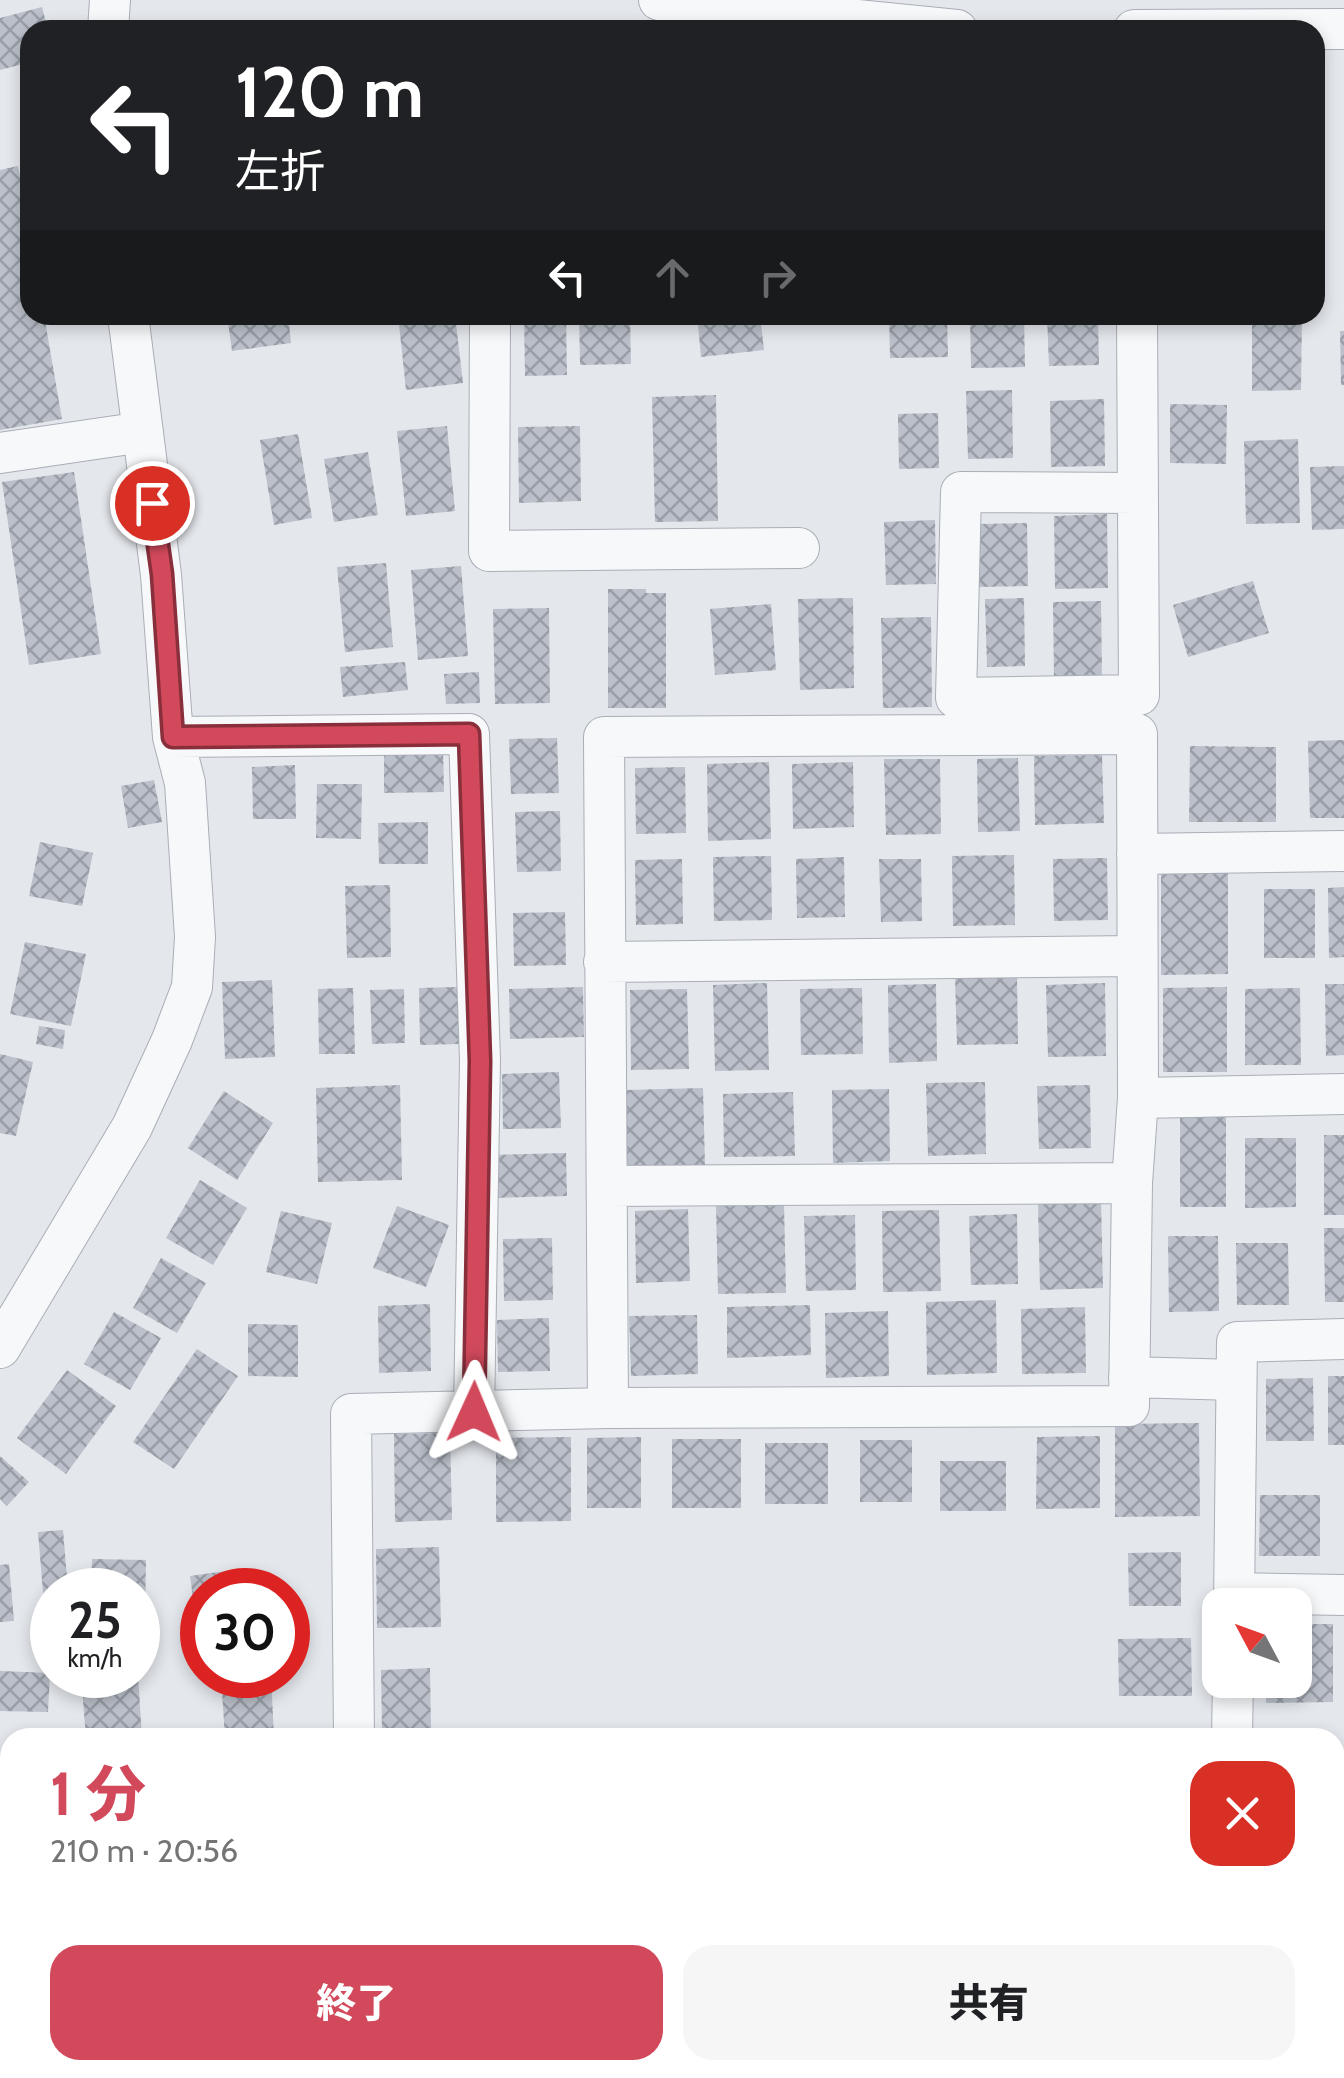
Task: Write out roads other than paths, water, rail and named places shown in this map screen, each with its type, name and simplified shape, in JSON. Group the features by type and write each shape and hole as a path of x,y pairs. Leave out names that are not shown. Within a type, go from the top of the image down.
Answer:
{"street":[{"path":"660,0 818,20"},
{"path":"868,20 904,12"},
{"path":"0,1348 132,1127 192,987 195,937 185,783 173,737 162,574 129,325"},
{"path":"490,325 489,551 799,548"},
{"path":"1137,325 1138,493 1138,695 956,698 962,492 1138,493"},
{"path":"0,453 143,432"},
{"path":"173,737 469,734 480,1061 474,1412"},
{"path":"354,1728 351,1414 608,1408 1129,1406 1132,1183 1138,1098 1137,734 604,737 608,1408"},
{"path":"1137,854 1344,851"},
{"path":"604,962 1137,956"},
{"path":"1138,1098 1344,1094"},
{"path":"607,1186 1132,1183"},
{"path":"1234,1588 1237,1342 1344,1340"},
{"path":"1129,1377 1236,1380"},
{"path":"1312,1596 1344,1595"},
{"path":"1232,1698 1232,1728"}]}
